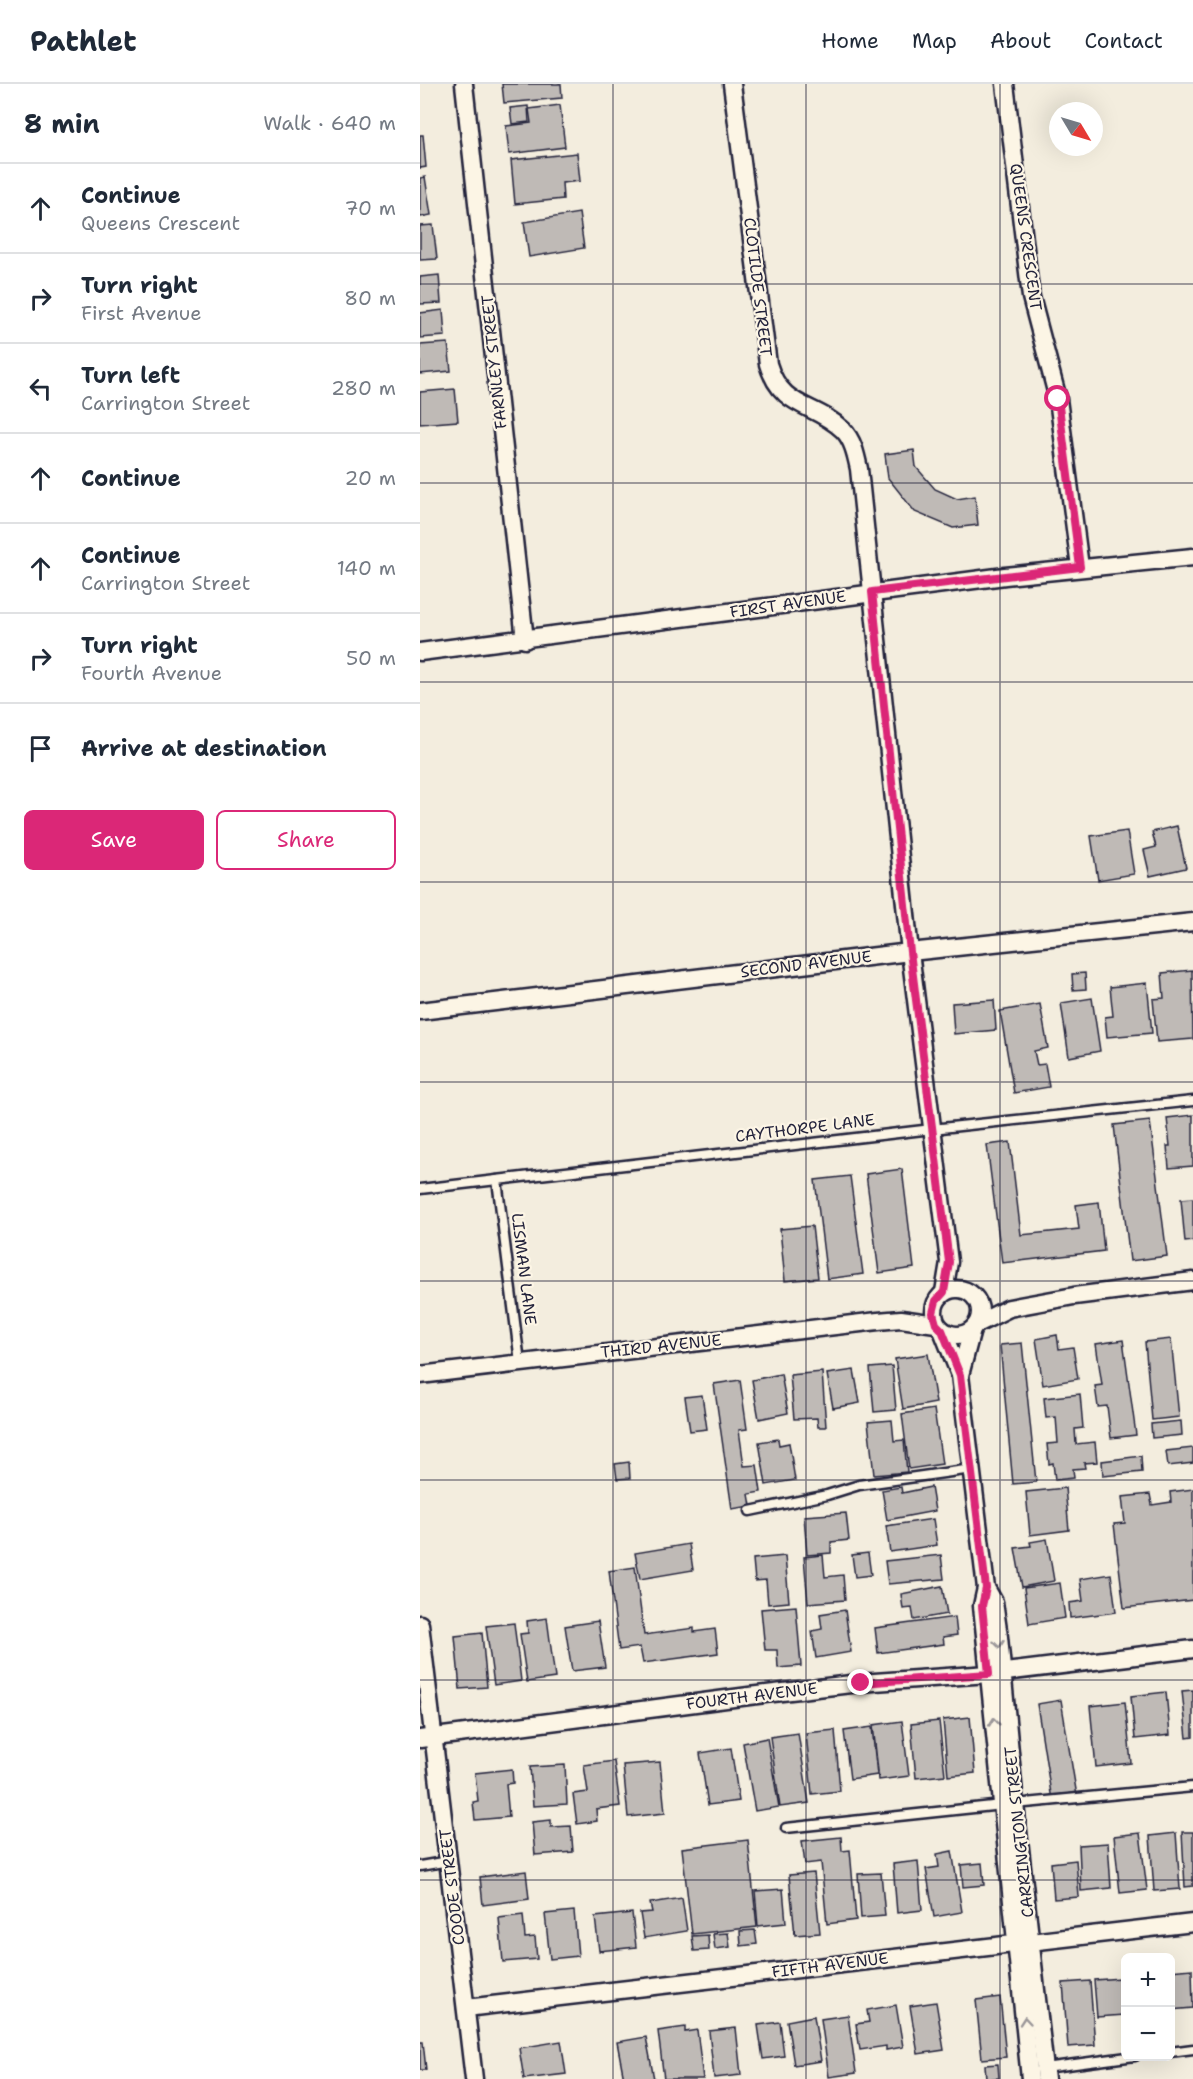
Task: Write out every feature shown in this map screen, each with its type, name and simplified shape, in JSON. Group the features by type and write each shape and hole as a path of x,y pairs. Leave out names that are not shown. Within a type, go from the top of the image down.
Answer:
{"street":[{"name":"FARNLEY STREET","path":"464,84 525,640"},
{"name":"CLOTILDE STREET","path":"732,84 768,364 773,379 782,392 844,431 854,447 859,469 872,592"},
{"name":"QUEENS CRESCENT","path":"1005,84 1031,297 1058,399 1080,567"},
{"name":"FIRST AVENUE","path":"420,652 525,640 872,592 1080,567 1193,557"},
{"path":"872,592 910,952 949,1262 937,1320 947,1333 960,1335 1008,1308 1074,1296 1193,1281"},
{"name":"SECOND AVENUE","path":"420,1011 910,952 1193,922"},
{"path":"949,1262 980,1309 974,1327"},
{"path":"944,1292 959,1289 972,1296 1008,1308"},
{"name":"THIRD AVENUE","path":"420,1375 901,1319 937,1320"},
{"name":"CARRINGTON STREET","path":"937,1320 960,1375 986,1588 994,1602 996,1673 1008,1805 1025,1942 1046,2073"},
{"name":"CARRINGTON STREET","path":"960,1375 974,1327"},
{"name":"COODE STREET","path":"420,1624 427,1738 449,1861 474,2079"},
{"name":"FOURTH AVENUE","path":"427,1738 737,1697 861,1683 996,1673 1193,1649"},
{"name":"FIFTH AVENUE","path":"466,2008 1193,1923"},
{"name":"CARRINGTON STREET","path":"1025,1942 1030,2079"}],"lane":[{"name":"CAYTHORPE LANE","path":"420,1189 1193,1101"},
{"name":"LISMAN LANE","path":"497,1180 520,1362"},
{"path":"750,1511 827,1495 858,1485 972,1469"},
{"path":"786,1828 1193,1786"},
{"path":"420,1866 449,1861"},
{"path":"1175,2051 1193,2049"},
{"path":"1046,2073 1121,2059"}],"building":[{"path":"502,84 561,84 562,98 504,103"},
{"path":"560,105 565,147 509,154 506,126 531,123 529,109"},
{"path":"528,106 529,122 512,124 510,108"},
{"path":"420,135 423,135 426,167 420,168"},
{"path":"577,153 580,181 562,183 563,199 515,204 511,160"},
{"path":"425,177 431,215 420,217 420,178"},
{"path":"579,213 584,248 529,257 524,222"},
{"path":"433,225 437,259 420,260 420,226"},
{"path":"439,275 441,303 420,304 420,277"},
{"path":"443,310 445,336 420,338 420,313"},
{"path":"448,343 451,371 420,374 420,345"},
{"path":"455,389 458,421 420,424 420,392"},
{"path":"914,450 916,467 935,489 957,499 975,496 978,525 953,528 915,512 888,478 885,454"},
{"path":"1177,826 1186,868 1150,876 1144,850 1156,847 1152,832"},
{"path":"1127,831 1134,874 1098,880 1091,836"},
{"path":"1192,970 1193,1039 1157,1042 1153,999 1164,998 1162,973"},
{"path":"1085,973 1086,989 1073,990 1072,974"},
{"path":"1147,983 1152,1033 1107,1037 1105,1017 1113,1016 1110,987"},
{"path":"1092,998 1100,1051 1069,1057 1061,1003"},
{"path":"994,1000 996,1030 954,1034 952,1003"},
{"path":"1040,1004 1048,1048 1034,1051 1037,1065 1045,1064 1049,1087 1014,1093 1000,1011"},
{"path":"1193,1115 1193,1166 1169,1168 1167,1146 1170,1146 1167,1118"},
{"path":"1150,1121 1167,1256 1130,1261 1114,1125"},
{"path":"1010,1142 1021,1235 1079,1229 1076,1205 1099,1202 1104,1251 1002,1263 987,1145"},
{"path":"902,1169 914,1268 879,1273 866,1174"},
{"path":"850,1176 863,1274 827,1279 815,1180"},
{"path":"1193,1198 1193,1241 1185,1242 1181,1199"},
{"path":"812,1226 818,1278 785,1281 780,1229"},
{"path":"1057,1335 1059,1349 1073,1347 1078,1379 1043,1385 1036,1339"},
{"path":"1171,1339 1179,1417 1152,1420 1145,1342"},
{"path":"1123,1340 1136,1435 1111,1438 1107,1406 1098,1407 1095,1386 1102,1385 1096,1344"},
{"path":"1022,1343 1036,1482 1013,1484 1000,1345"},
{"path":"928,1354 936,1403 903,1409 895,1359"},
{"path":"892,1366 896,1410 874,1412 870,1368"},
{"path":"854,1370 860,1403 833,1408 827,1374"},
{"path":"822,1372 826,1427 818,1427 817,1418 794,1419 790,1375"},
{"path":"781,1374 788,1413 759,1419 752,1380"},
{"path":"740,1380 747,1429 739,1430 744,1466 757,1465 761,1492 749,1494 751,1506 732,1509 714,1384"},
{"path":"1080,1394 1083,1428 1075,1429 1076,1444 1095,1442 1097,1462 1084,1463 1085,1468 1073,1469 1074,1478 1055,1480 1053,1463 1049,1464 1047,1444 1058,1443 1056,1417 1046,1418 1044,1398"},
{"path":"702,1395 707,1429 690,1431 685,1397"},
{"path":"934,1409 942,1464 909,1469 902,1414"},
{"path":"892,1420 894,1441 904,1440 907,1472 874,1475 868,1422"},
{"path":"1181,1421 1182,1435 1152,1438 1151,1424"},
{"path":"778,1439 779,1445 789,1443 795,1480 766,1485 759,1442"},
{"path":"1193,1448 1193,1463 1168,1466 1166,1451"},
{"path":"1141,1456 1142,1472 1103,1476 1102,1461"},
{"path":"629,1462 630,1478 617,1479 615,1464"},
{"path":"901,1487 902,1493 931,1487 935,1511 887,1520 882,1490"},
{"path":"1065,1488 1069,1530 1030,1535 1026,1492"},
{"path":"1193,1489 1193,1600 1124,1608 1114,1524 1125,1523 1122,1497 1150,1494 1152,1505 1171,1502 1170,1492"},
{"path":"846,1513 849,1540 831,1542 831,1553 807,1555 804,1516"},
{"path":"933,1519 937,1545 890,1552 886,1526"},
{"path":"1047,1539 1054,1581 1022,1587 1015,1548 1031,1546 1030,1542"},
{"path":"689,1544 693,1570 640,1579 635,1553"},
{"path":"868,1553 871,1575 855,1577 852,1555"},
{"path":"823,1555 825,1577 843,1575 845,1600 808,1603 804,1557"},
{"path":"941,1555 944,1579 888,1584 885,1561"},
{"path":"785,1556 789,1602 768,1604 766,1580 755,1581 753,1559"},
{"path":"635,1567 644,1635 694,1628 694,1632 715,1629 718,1653 643,1663 640,1647 619,1650 609,1571"},
{"path":"1111,1574 1116,1612 1070,1618 1069,1603 1083,1601 1080,1579"},
{"path":"1060,1583 1065,1618 1029,1624 1024,1588"},
{"path":"942,1586 947,1614 914,1620 912,1608 903,1609 901,1594"},
{"path":"796,1606 801,1666 778,1668 777,1650 765,1650 761,1609"},
{"path":"845,1610 851,1652 816,1658 812,1631 822,1629 820,1614"},
{"path":"955,1617 957,1635 943,1637 944,1644 878,1653 875,1628"},
{"path":"547,1618 555,1678 527,1682 520,1634 528,1633 527,1621"},
{"path":"598,1621 605,1667 572,1671 565,1626"},
{"path":"514,1623 521,1681 494,1685 486,1626"},
{"path":"482,1633 487,1687 460,1689 455,1636"},
{"path":"1193,1690 1193,1737 1187,1738 1182,1691"},
{"path":"1166,1692 1170,1735 1135,1739 1131,1696"},
{"path":"1061,1700 1077,1796 1052,1800 1037,1704"},
{"path":"1125,1702 1131,1763 1096,1767 1090,1706"},
{"path":"970,1717 975,1773 948,1776 943,1720"},
{"path":"902,1721 909,1776 879,1780 873,1725"},
{"path":"939,1721 945,1775 916,1778 911,1724"},
{"path":"872,1727 877,1775 850,1779 844,1731"},
{"path":"835,1730 840,1791 812,1794 806,1733"},
{"path":"798,1733 809,1803 780,1807 770,1737"},
{"path":"767,1738 779,1807 755,1811 743,1743"},
{"path":"731,1748 739,1801 708,1805 700,1753"},
{"path":"614,1761 620,1806 596,1809 597,1821 577,1824 573,1794 588,1792 584,1765"},
{"path":"660,1762 665,1813 628,1817 623,1765"},
{"path":"565,1765 567,1804 533,1806 530,1767"},
{"path":"512,1769 513,1783 506,1784 509,1817 475,1820 473,1802 478,1801 475,1773"},
{"path":"551,1820 551,1827 571,1826 573,1852 535,1855 532,1822"},
{"path":"1182,1832 1193,1832 1193,1886 1185,1887"},
{"path":"1140,1833 1147,1890 1120,1893 1114,1836"},
{"path":"1176,1833 1180,1889 1154,1891 1150,1836"},
{"path":"841,1837 842,1851 850,1850 856,1920 827,1924 821,1862 805,1864 802,1841"},
{"path":"748,1840 757,1927 692,1934 682,1848"},
{"path":"1108,1843 1111,1888 1081,1891 1079,1845"},
{"path":"952,1851 962,1912 934,1917 926,1869 939,1867 937,1854"},
{"path":"1076,1860 1079,1897 1054,1899 1051,1863"},
{"path":"918,1861 922,1910 897,1913 893,1864"},
{"path":"982,1863 984,1885 963,1887 961,1865"},
{"path":"526,1871 529,1899 483,1905 480,1877"},
{"path":"814,1873 820,1933 795,1935 789,1875"},
{"path":"881,1873 885,1916 861,1918 858,1874"},
{"path":"783,1889 786,1923 758,1926 755,1891"},
{"path":"682,1898 687,1931 644,1938 640,1913 652,1912 650,1903"},
{"path":"574,1911 578,1956 550,1959 545,1914"},
{"path":"632,1913 636,1947 599,1951 595,1917"},
{"path":"523,1915 525,1938 535,1937 537,1959 503,1962 499,1918"},
{"path":"755,1930 757,1944 741,1946 740,1931"},
{"path":"728,1933 730,1947 715,1949 713,1934"},
{"path":"708,1935 709,1950 694,1951 692,1936"},
{"path":"1192,1969 1193,2008 1175,2010 1175,1971"},
{"path":"1121,1978 1121,2015 1097,2017 1094,1980"},
{"path":"1090,1981 1095,2045 1068,2047 1063,1983"},
{"path":"1000,1997 1006,2057 982,2059 976,2000"},
{"path":"936,2002 944,2050 918,2054 910,2006"},
{"path":"896,2005 903,2047 886,2050 886,2046 860,2050 856,2024 869,2022 867,2010"},
{"path":"848,2015 856,2073 829,2077 821,2019"},
{"path":"814,2016 821,2061 794,2065 787,2021"},
{"path":"780,2022 784,2056 763,2059 758,2025"},
{"path":"685,2027 685,2032 697,2030 703,2079 664,2079 658,2031"},
{"path":"736,2028 741,2075 714,2078 709,2031"},
{"path":"646,2037 654,2079 624,2079 617,2042"},
{"path":"561,2041 566,2074 524,2079 519,2048"},
{"path":"420,2042 423,2042 426,2070 420,2070"},
{"path":"998,2064 999,2078 986,2079 985,2065"}],"route":[{"path":"861,1683 989,1674 982,1606 986,1588 960,1375 933,1313 936,1301 944,1292 949,1262 910,952 872,592 1080,567 1058,399"}]}
